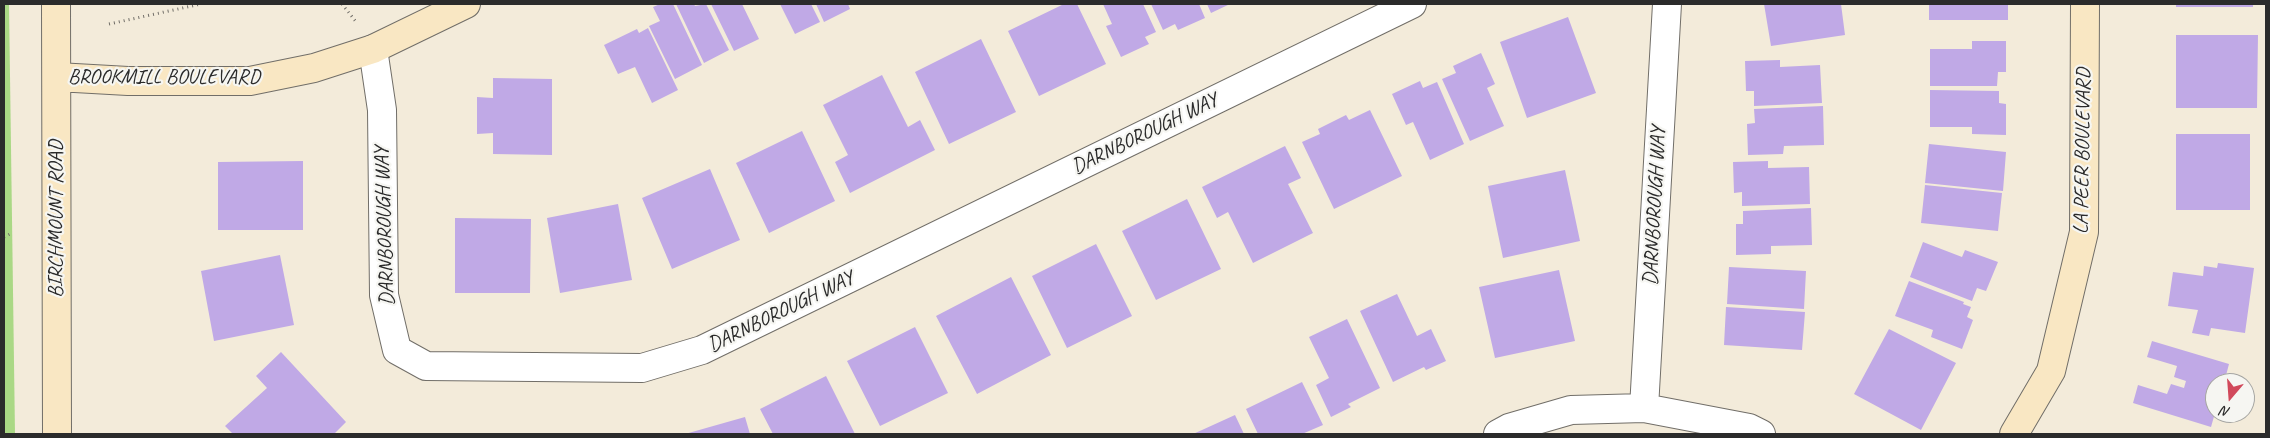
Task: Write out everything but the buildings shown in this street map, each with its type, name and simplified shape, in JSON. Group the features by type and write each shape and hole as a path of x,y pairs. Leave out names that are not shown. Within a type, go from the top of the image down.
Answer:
{"street":[{"name":"BIRCHMOUNT ROAD","path":"56,4 58,77 55,207 57,434"},
{"name":"BROOKMILL BOULEVARD","path":"58,77 120,81 250,81 314,68 373,49 466,4"},
{"name":"DARNBOROUGH WAY","path":"373,49 382,110 384,295 397,350 426,366 642,368 702,350 1412,4"},
{"name":"DARNBOROUGH WAY","path":"1644,408 1667,4"},
{"name":"LA PEER BOULEVARD","path":"2014,434 2051,371 2084,232 2085,4"},
{"path":"1498,434 1509,428 1571,410 1644,408 1749,428 1761,434"}],"path":[{"path":"109,24 201,4"},
{"path":"4,237 12,233"}],"green space":[{"path":"4,4 9,4 15,434 4,434"}]}
